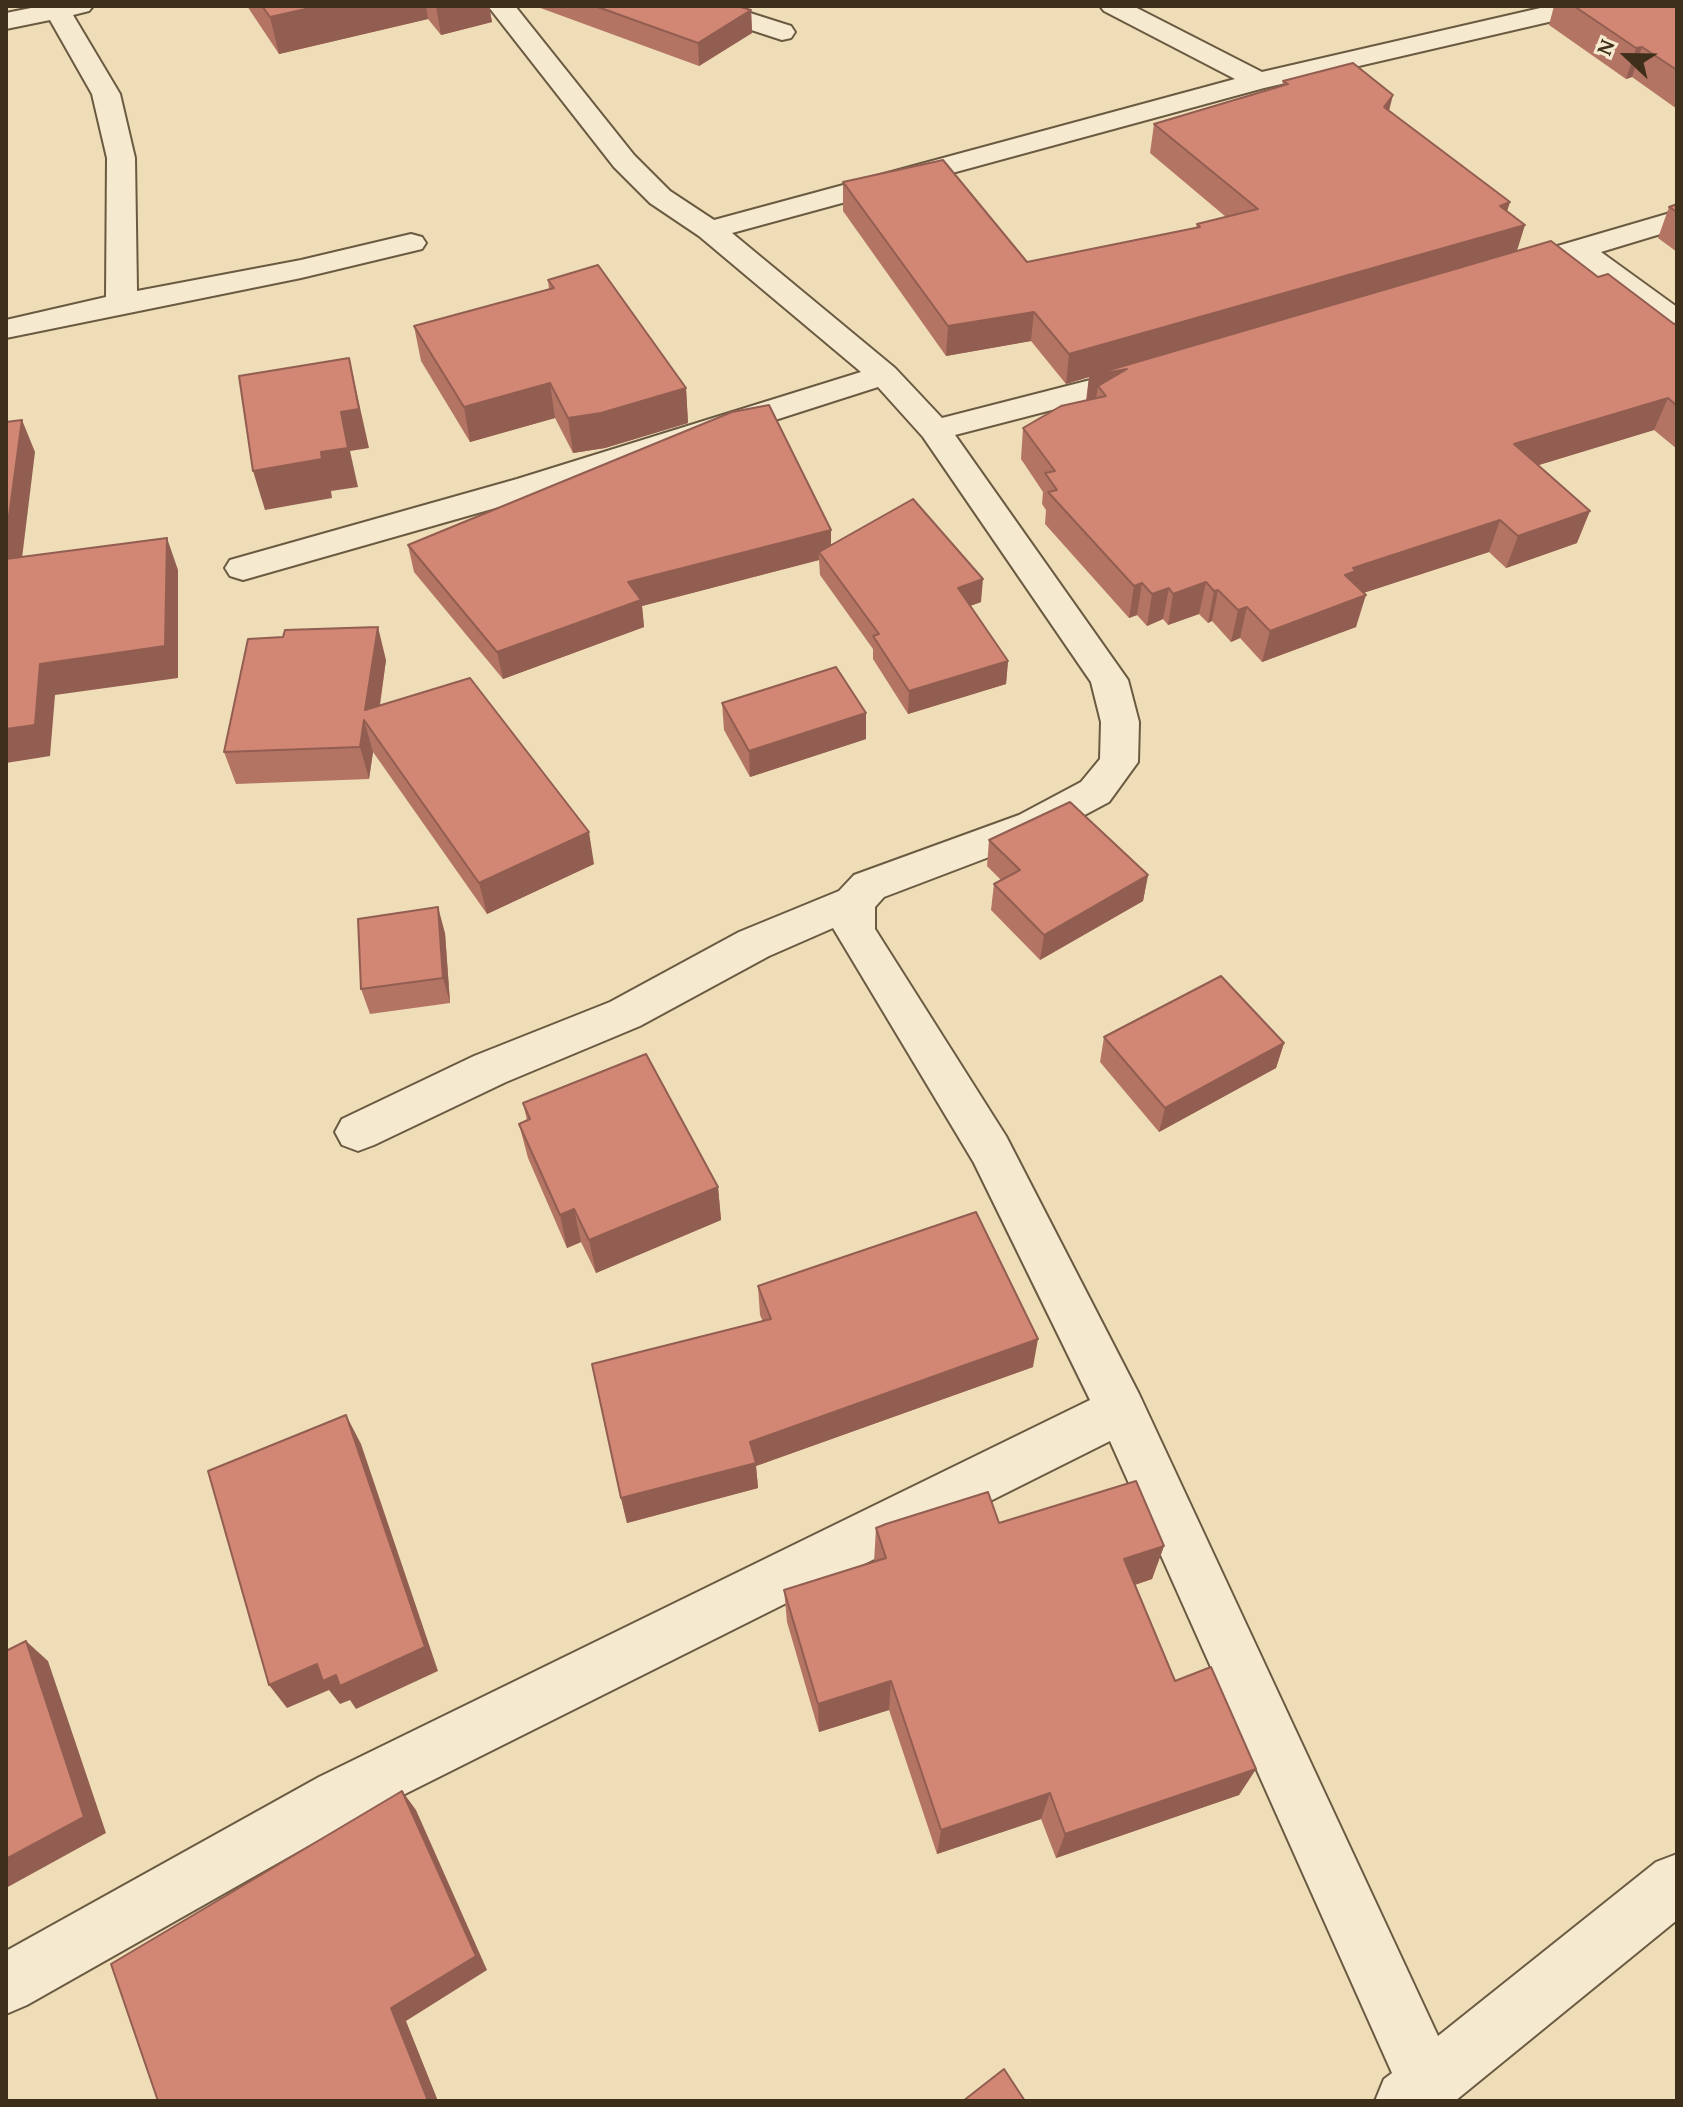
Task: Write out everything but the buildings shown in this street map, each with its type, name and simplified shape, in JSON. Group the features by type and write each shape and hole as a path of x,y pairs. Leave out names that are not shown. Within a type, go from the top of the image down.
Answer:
{"street":[{"path":"358,1132 490,1069 625,1014 754,944 854,902 869,886 1033,825 1095,792 1119,762 1120,722 1109,680 935,430 884,375 710,230 660,197 624,161 501,6"},
{"path":"702,6 782,32"},
{"path":"1113,6 1259,81"},
{"path":"710,230 1259,81 1583,6"},
{"path":"6,21 69,9 106,94 121,158 122,303"},
{"path":"1472,281 1677,220"},
{"path":"6,329 301,269 411,243"},
{"path":"1578,249 1677,322"},
{"path":"935,430 1166,370"},
{"path":"243,568 529,487 884,375"},
{"path":"854,902 854,931 990,1150 1121,1410 1417,2092 1677,1883"},
{"path":"6,1984 339,1797 1121,1410"}]}
